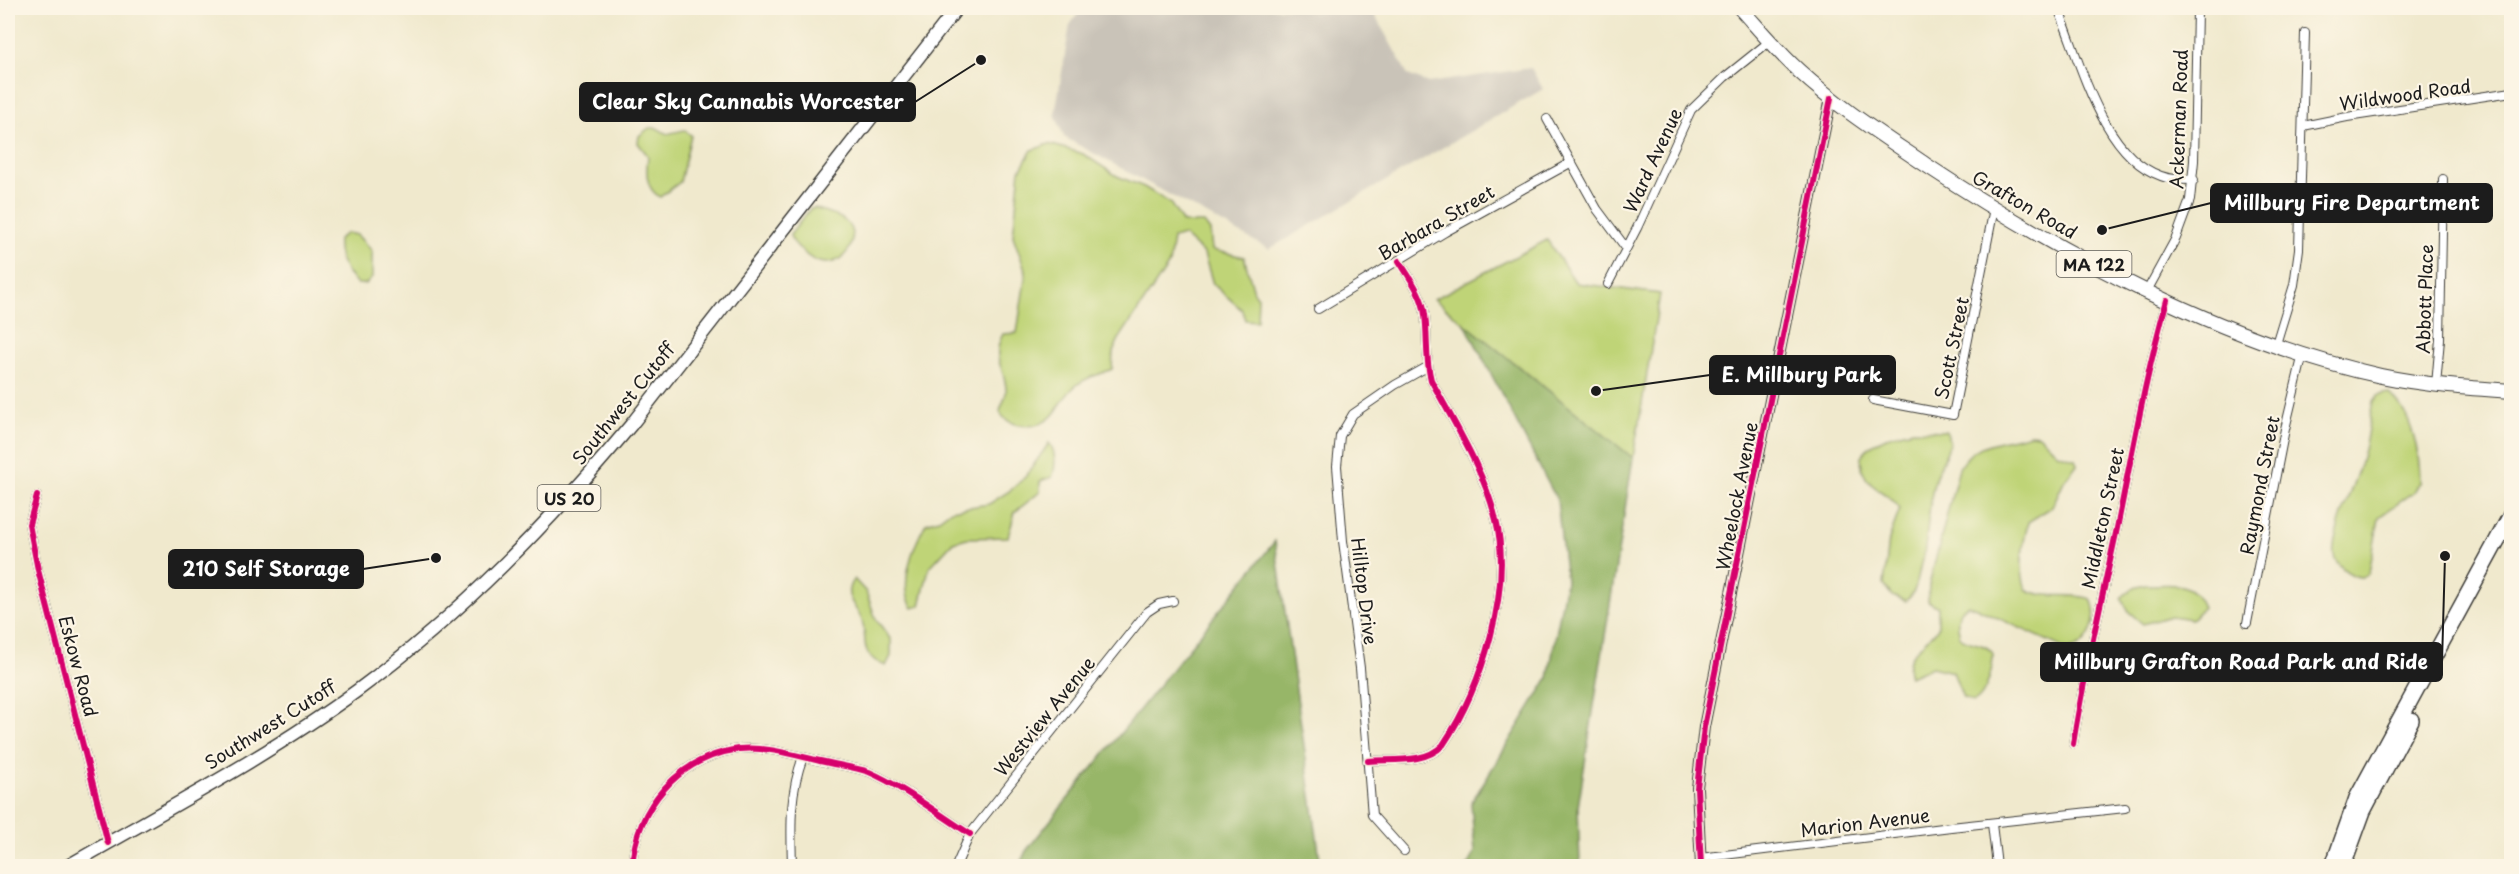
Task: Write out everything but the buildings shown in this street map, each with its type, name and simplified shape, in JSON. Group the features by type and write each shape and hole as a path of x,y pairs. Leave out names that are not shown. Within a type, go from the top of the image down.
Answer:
{"highway":[{"name":"Grafton Road","path":"1740,8 1798,70 1868,126 1994,208 2147,291 2303,354 2381,376 2436,385 2511,391"},
{"path":"2333,867 2357,798 2511,513"},
{"path":"2344,867 2363,811 2511,530"}],"main road":[{"name":"Southwest Cutoff","path":"68,867 295,732 352,694 432,631 506,564 587,478 631,425 957,8"}],"street":[{"path":"2058,8 2102,118 2119,144 2139,164 2162,177 2193,180"},
{"name":"Ackerman Road","path":"2147,291 2176,238 2190,200 2193,180 2197,10"},
{"path":"2276,344 2294,285 2300,249 2305,33"},
{"name":"Ward Avenue","path":"1608,284 1691,110 1725,77 1770,41"},
{"name":"Wildwood Road","path":"2303,126 2511,92"},
{"name":"Wheelock Avenue","path":"1701,862 1697,788 1704,727 1831,98"},
{"path":"1547,119 1597,209 1626,248"},
{"name":"Barbara Street","path":"1318,309 1445,232 1570,163"},
{"name":"Abbott Place","path":"2436,385 2440,339 2443,179"},
{"name":"Scott Street","path":"1874,400 1953,415 1994,208"},
{"path":"1368,761 1424,757 1437,752 1443,745 1472,690 1498,603 1501,552 1496,519 1480,475 1431,380 1427,367 1425,314 1414,285 1399,261"},
{"name":"Middleton Street","path":"2073,744 2092,636 2147,372 2167,300"},
{"name":"Raymond Street","path":"2247,623 2273,486 2303,354"},
{"name":"Hilltop Drive","path":"1404,851 1372,815 1360,668 1343,541 1337,466 1340,436 1348,421 1361,407 1427,367"},
{"name":"Eskow Road","path":"37,496 29,524 108,843"},
{"name":"Westview Avenue","path":"956,867 970,834 1147,612 1160,604 1173,601"},
{"path":"632,867 638,835 649,807 664,786 680,772 703,758 740,749 780,752 867,772 970,834"},
{"path":"792,867 791,802 803,758"},
{"name":"Marion Avenue","path":"1701,862 1951,826 1992,824 2033,817 2125,808"},
{"path":"1992,824 1997,867"},
{"path":"2511,842 2511,849"}],"shaded area":[{"path":"1082,8 1371,8 1408,75 1428,83 1531,68 1543,89 1269,249 1064,137 1055,114 1070,25"}],"green space":[{"path":"649,128 657,128 667,134 684,130 691,135 680,182 660,197 655,194 649,184 648,156 638,143 639,136"},
{"path":"1049,144 1083,154 1117,176 1144,187 1170,203 1183,223 1204,223 1210,231 1212,250 1244,257 1254,292 1258,297 1257,321 1245,320 1242,310 1213,284 1204,254 1183,235 1173,238 1169,264 1119,339 1113,352 1112,369 1078,384 1046,421 1024,426 1010,422 1000,412 1006,389 998,350 1003,334 1017,333 1026,272 1013,236 1020,170 1032,150"},
{"path":"815,208 842,219 851,229 852,238 849,248 844,256 835,261 825,263 813,260 797,246 790,235 810,209"},
{"path":"347,233 357,235 372,251 372,278 366,284 358,284 353,280 340,258 338,239"},
{"path":"1547,240 1576,283 1660,294 1633,458 1434,299"},
{"path":"1465,324 1633,458 1578,807 1580,866 1467,866 1475,852 1471,803 1548,678 1566,581 1557,500"},
{"path":"2388,393 2403,410 2409,422 2416,447 2420,483 2414,492 2379,517 2369,573 2357,577 2347,572 2339,564 2334,555 2334,547 2339,523 2363,454 2373,401 2377,396"},
{"path":"1913,430 1946,431 1949,442 1935,480 1918,580 1910,597 1905,601 1892,596 1884,585 1889,539 1900,509 1888,496 1869,482 1862,468 1861,457 1877,442"},
{"path":"2030,434 2039,435 2057,453 2076,459 2078,463 2064,481 2052,507 2028,522 2022,564 2026,589 2041,594 2091,599 2093,623 2087,638 2076,648 2068,650 1968,605 1959,615 1960,637 1987,647 1993,654 1986,687 1979,699 1974,702 1963,698 1953,672 1932,667 1910,677 1909,662 1916,649 1938,628 1938,607 1928,601 1929,585 1959,468 1965,459 1981,447"},
{"path":"1049,443 1055,459 1052,477 1040,481 1040,492 1015,512 1008,537 967,538 953,542 929,568 920,606 913,608 908,599 907,577 912,553 926,523 939,519 951,510 989,504 1011,490 1026,476"},
{"path":"1275,541 1321,866 1019,866 1026,851"},
{"path":"854,579 866,592 876,619 891,640 891,656 886,666 870,656 867,650 863,624 849,593"},
{"path":"2146,585 2173,585 2187,588 2193,592 2203,607 2192,619 2171,616 2143,624 2129,612 2121,598 2133,588"}],"cycle path":[{"path":"1701,866 1697,788 1704,727 1831,98"},
{"path":"1368,761 1418,758 1436,751 1443,745 1457,722 1481,667 1497,606 1500,576 1500,547 1491,501 1468,448 1431,380 1422,300 1399,261"},
{"path":"2073,744 2087,664 2145,387 2167,300"},
{"path":"37,496 29,524 38,570 108,843"},
{"path":"632,866 642,824 664,788 697,763 717,754 749,748 780,752 869,772 907,792 970,834"}],"place":[{"name":"Clear Sky Cannabis Worcester","path":"981,60"},
{"name":"Millbury Fire Department","path":"2102,230"},
{"name":"E. Millbury Park","path":"1596,391"},
{"name":"Millbury Grafton Road Park and Ride","path":"2445,556"},
{"name":"210 Self Storage","path":"436,558"}]}
